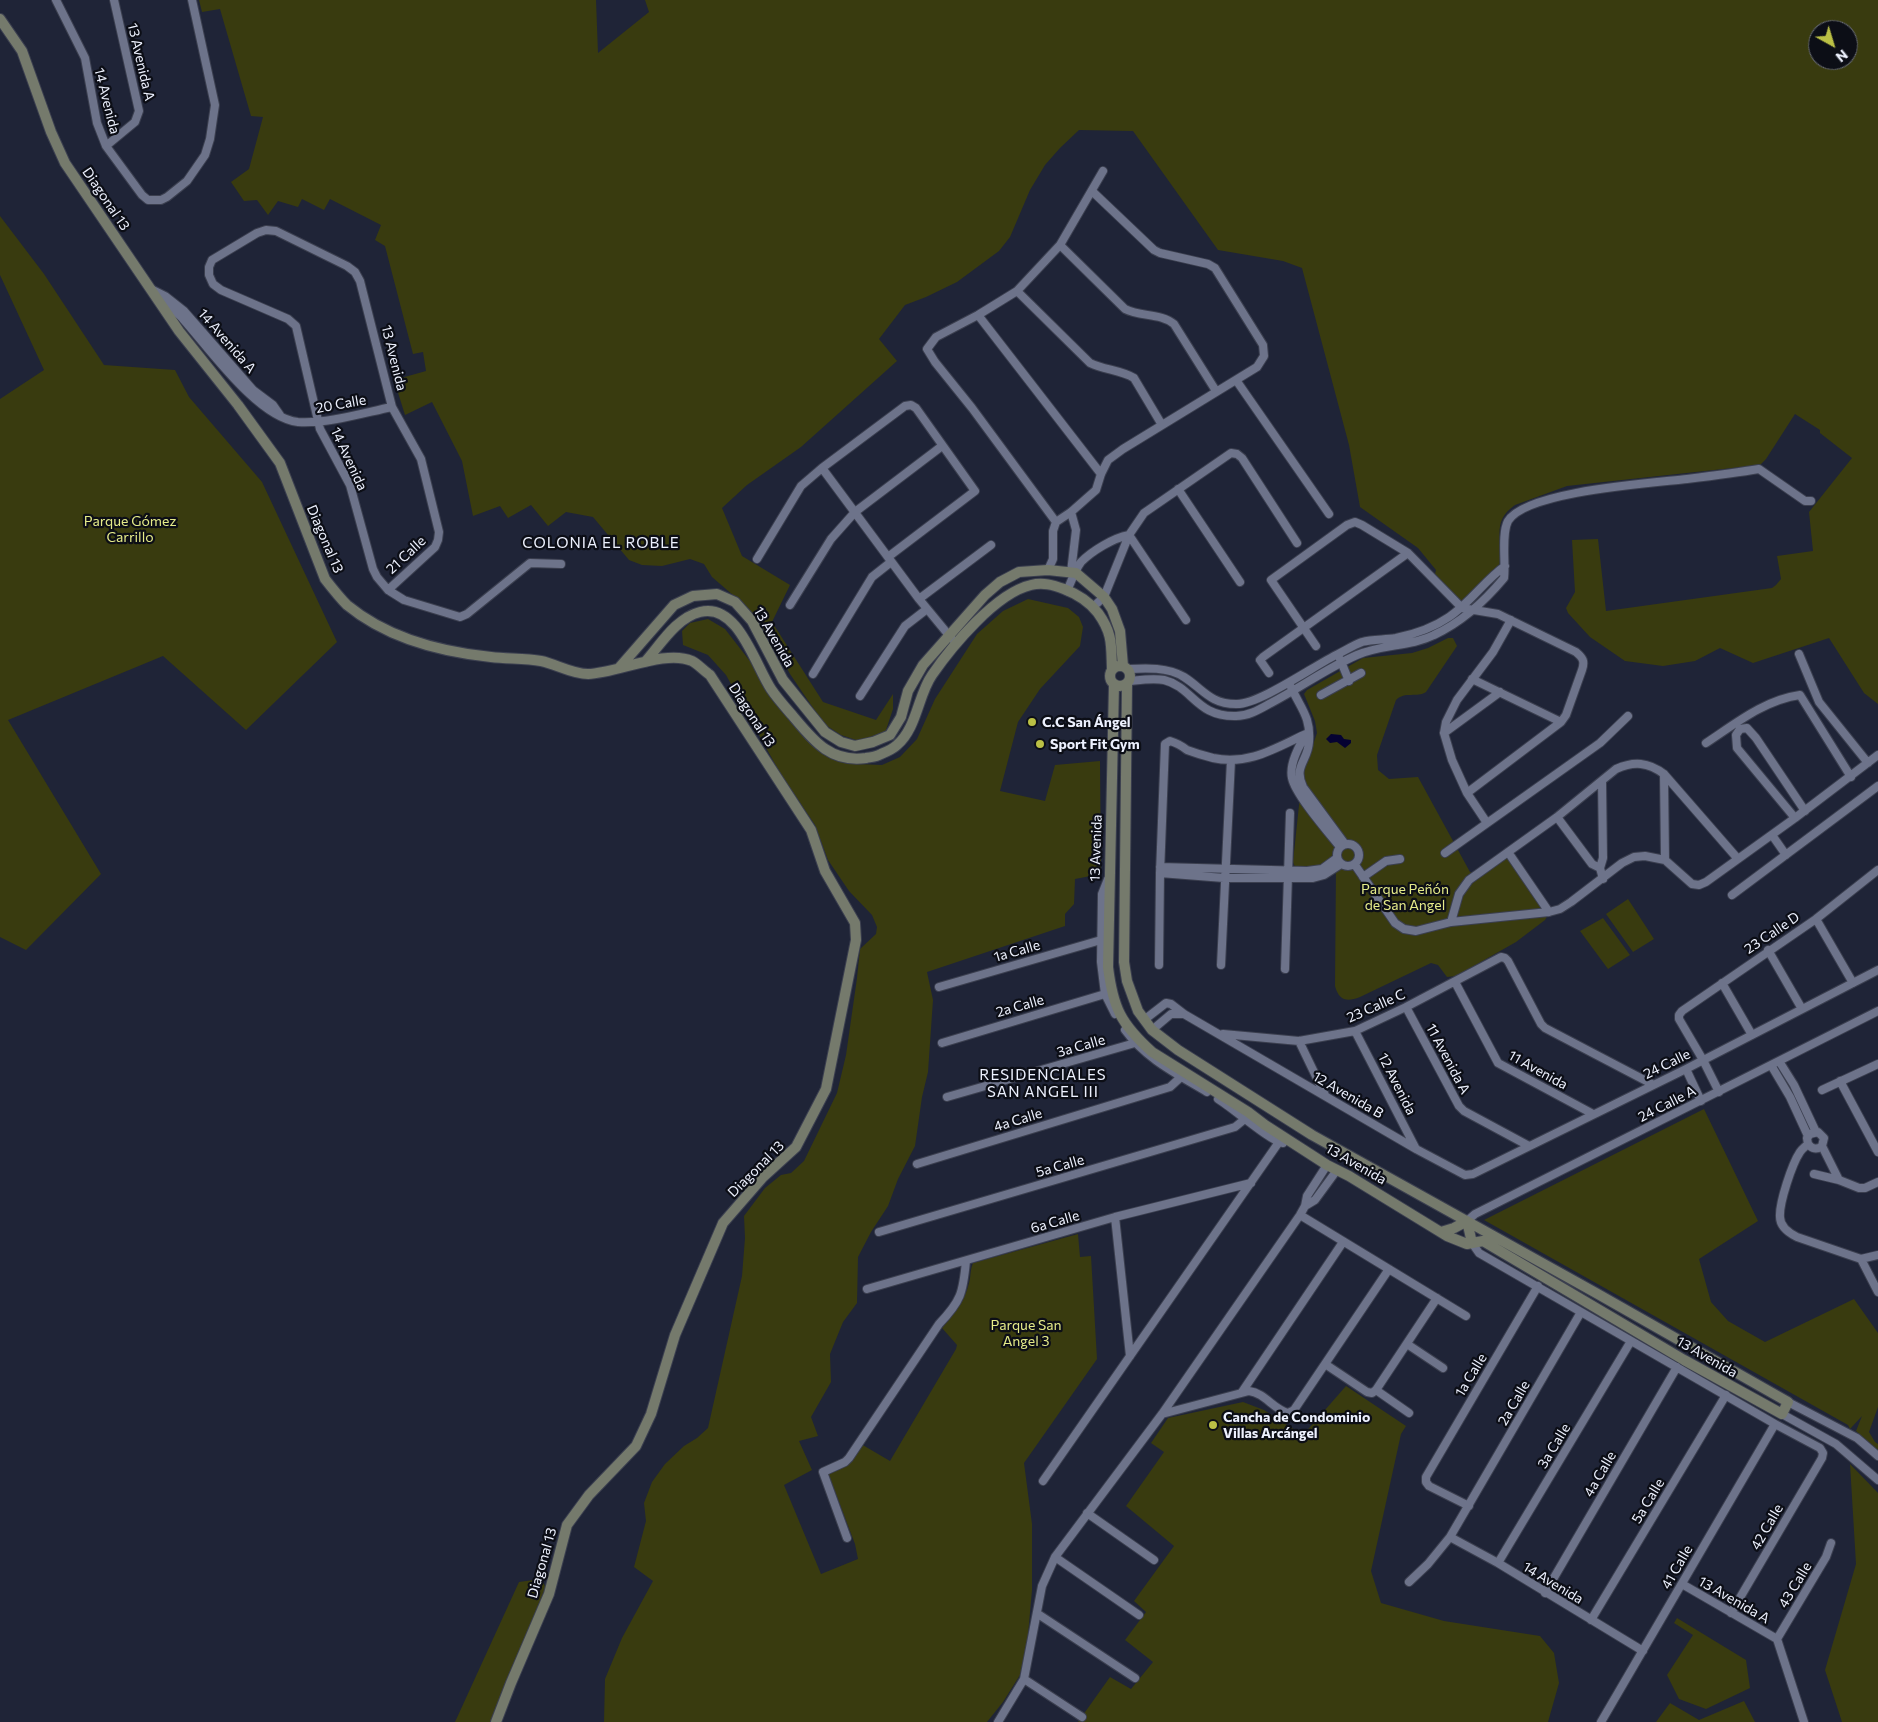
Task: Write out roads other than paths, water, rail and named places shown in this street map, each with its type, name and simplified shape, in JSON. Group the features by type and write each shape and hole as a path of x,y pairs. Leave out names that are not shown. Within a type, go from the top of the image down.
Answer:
{"street":[{"name":"14 Avenida","path":"56,0 84,58 97,123 106,146 142,195 148,200 161,200 187,181 205,155 210,139 215,105 192,0"},
{"name":"13 Avenida A","path":"106,146 135,122 139,111 114,0"},
{"name":"Diagonal 13","path":"0,19 22,51 51,132 65,163 154,293 280,463 325,579 347,604 362,616 389,630 429,646 494,658 541,661 587,674 676,657 693,661 710,675 811,830 825,871 854,922 856,940 826,1089 796,1148 763,1177 723,1223 677,1331 651,1414 636,1446 589,1495 567,1525 550,1594 496,1722"},
{"path":"1056,522 927,349 936,337 978,315 1017,291 1060,245 1093,192 1103,172"},
{"path":"1048,570 1053,560 1053,527 1056,522 1071,512 1096,490 1108,460 1257,367 1264,356 1263,345 1215,268 1208,264 1154,250 1093,192"},
{"name":"13 Avenida","path":"210,280 209,267 216,257 257,233 271,230 347,266 357,275 392,407 421,459 439,538"},
{"path":"1060,245 1125,309 1133,313 1168,319 1174,324 1216,391"},
{"name":"14 Avenida","path":"210,280 221,290 283,316 294,323 318,422 350,485 373,569 388,590 404,600 460,617 467,614 530,563 561,564"},
{"path":"1017,291 1090,363 1100,368 1134,378 1162,425"},
{"name":"14 Avenida A","path":"154,293 165,296 184,311 253,390 273,405 280,415 294,421"},
{"path":"978,315 1101,474"},
{"path":"1236,380 1329,514"},
{"path":"757,559 801,486 905,406 911,405 916,408 975,491 890,559 872,577 813,674"},
{"name":"20 Calle","path":"294,421 318,422 392,407"},
{"path":"790,605 831,539 855,512 942,446"},
{"path":"1093,606 1104,596 1129,535 1144,513 1231,454 1237,454 1242,458 1297,543"},
{"path":"822,468 919,599 948,636 958,644"},
{"path":"1506,566 1496,573 1462,608 1432,628 1395,638 1361,643 1337,654 1254,701 1238,704 1215,700 1204,694 1183,676 1168,670 1116,667 1112,670 1110,676 1114,684 1121,686 1128,682 1164,680 1177,686 1204,708 1219,715 1235,716 1252,713 1293,692 1341,663 1372,649 1410,643 1434,635 1474,611 1504,578 1506,566 1505,533 1508,521 1518,512 1531,506 1597,488 1759,469 1805,500 1811,501"},
{"path":"1178,489 1240,582"},
{"path":"1067,590 1073,572 1076,535 1071,512"},
{"path":"1316,646 1270,580 1347,525 1355,522 1408,553 1462,608 1498,614 1576,652 1582,657 1584,664 1566,715 1561,722 1466,793"},
{"path":"1073,572 1085,559 1112,540 1129,535"},
{"path":"1129,535 1186,620"},
{"name":"21 Calle","path":"388,590 434,547 439,538"},
{"path":"919,599 990,545"},
{"path":"1269,673 1260,660 1408,553"},
{"name":"13 Avenida","path":"619,668 674,605 693,596 717,594 735,602 752,622 783,680 826,732 841,742 855,746 873,742 890,735 901,717 908,690 923,665 965,617 1000,582 1019,572 1048,570 1073,572"},
{"path":"1073,572 1104,596 1112,608 1120,631 1126,667 1131,674 1128,682"},
{"name":"13 Avenida","path":"645,662 679,622 699,612 713,610 725,616 742,633 771,689 816,742 835,755 855,759 878,756 898,745 913,724 931,676 975,625 996,604 1012,592 1032,585 1050,584 1083,598 1093,606 1111,635 1112,670"},
{"path":"860,696 905,626 927,609"},
{"path":"965,617 975,625"},
{"path":"1486,822 1466,793 1452,760 1444,733 1446,722 1457,700 1500,641 1511,620"},
{"path":"1337,654 1349,680"},
{"path":"1799,654 1819,702 1868,763"},
{"path":"1321,696 1361,673"},
{"path":"1472,679 1561,722"},
{"name":"13 Avenida","path":"1128,682 1124,962 1127,981 1133,999 1144,1020 1152,1030 1178,1050 1312,1135 1468,1220 1788,1402 1857,1438 1878,1456"},
{"path":"1288,682 1308,719 1308,734 1302,741 1291,776 1295,788 1342,846"},
{"name":"13 Avenida","path":"1114,684 1107,941 1111,993 1127,1026 1152,1052 1247,1115 1332,1167 1461,1242 1483,1241 1684,1360 1836,1444 1878,1480"},
{"path":"1444,733 1500,692"},
{"path":"1706,743 1754,712 1774,702 1800,695 1852,777"},
{"path":"1445,853 1486,822 1600,743 1628,716"},
{"path":"1795,818 1737,748 1736,735 1740,729 1747,728 1756,738 1805,811"},
{"path":"1159,965 1160,870 1165,744 1170,741 1189,751 1214,758 1246,759 1264,754 1308,734"},
{"path":"1355,864 1395,923 1404,929 1416,931 1451,922 1549,912 1571,902 1622,863 1646,856 1665,860 1685,879 1692,884 1698,885 1706,882 1738,860 1852,777 1878,755"},
{"path":"1221,965 1231,760"},
{"path":"1451,922 1456,900 1462,887 1469,880 1556,817 1616,769 1636,762 1655,767 1664,774 1738,860"},
{"path":"1664,774 1665,860"},
{"path":"1602,781 1603,858 1600,868 1603,879"},
{"path":"1732,895 1878,786"},
{"path":"1285,969 1290,814"},
{"path":"1556,817 1592,864 1600,868"},
{"path":"1772,835 1786,855"},
{"path":"1160,870 1225,874 1287,874 1322,869 1339,861 1350,866 1355,864 1359,860 1360,853 1357,847 1351,844 1342,846"},
{"path":"1339,861 1342,846"},
{"path":"1508,852 1549,912"},
{"path":"1363,877 1386,861 1400,859"},
{"name":"23 Calle D","path":"1703,1060 1679,1020 1679,1015 1682,1011 1768,950 1816,919 1877,874"},
{"path":"1108,879 1102,894 1102,980 1105,994 1120,1022 1135,1043 1150,1058 1247,1115 1280,1142 1299,1146 1310,1142 1312,1135"},
{"path":"1816,919 1853,983"},
{"name":"1a Calle","path":"939,987 1101,940"},
{"path":"1768,950 1802,1009"},
{"name":"23 Calle C","path":"1220,1034 1299,1041 1355,1030 1406,1007 1501,957 1508,961 1541,1024 1545,1028 1652,1084"},
{"name":"24 Calle","path":"1465,1175 1473,1174 1652,1084 1686,1069 1878,970"},
{"name":"11 Avenida","path":"1455,982 1498,1063 1593,1114"},
{"path":"1722,983 1752,1035"},
{"name":"2a Calle","path":"942,1043 1105,994"},
{"name":"12 Avenida B","path":"1144,1020 1168,1003 1184,1014 1465,1175"},
{"name":"11 Avenida A","path":"1406,1007 1459,1106 1529,1146"},
{"name":"24 Calle A","path":"1468,1220 1475,1214 1878,1011"},
{"path":"1152,1030 1171,1014 1184,1014"},
{"name":"12 Avenida","path":"1355,1030 1416,1148"},
{"path":"1299,1041 1325,1095"},
{"name":"3a Calle","path":"947,1097 1135,1043"},
{"path":"1703,1060 1719,1092"},
{"path":"1779,1061 1794,1085 1815,1149 1822,1146"},
{"path":"1822,1090 1878,1064"},
{"path":"1771,1065 1811,1137"},
{"path":"1686,1069 1701,1101"},
{"name":"4a Calle","path":"917,1164 1170,1087 1181,1077"},
{"path":"1840,1081 1878,1152"},
{"path":"1247,1115 1257,1100"},
{"name":"5a Calle","path":"879,1232 1235,1127 1247,1115"},
{"path":"1839,1180 1822,1146 1824,1138 1821,1134 1811,1137 1800,1151 1790,1174 1780,1217 1782,1224 1788,1232 1797,1237 1861,1259 1878,1255"},
{"path":"1042,1482 1280,1142"},
{"path":"1349,1176 1358,1161"},
{"path":"998,1722 1024,1680 1042,1586 1055,1557 1162,1414 1300,1215 1308,1196 1332,1167"},
{"path":"1814,1174 1865,1188 1878,1182"},
{"name":"6a Calle","path":"867,1289 1115,1217 1251,1183"},
{"path":"1300,1215 1466,1316"},
{"path":"1115,1217 1130,1356"},
{"path":"1441,1232 1454,1228 1468,1220 1472,1243 1479,1253 1775,1424"},
{"path":"1242,1392 1344,1242"},
{"path":"1861,1259 1878,1292"},
{"path":"847,1538 823,1472 845,1462 939,1324 954,1307 961,1294 966,1261"},
{"path":"1162,1414 1242,1392 1254,1391 1282,1412 1288,1414 1294,1410 1389,1269"},
{"name":"1a Calle","path":"1469,1506 1429,1486 1426,1482 1426,1477 1538,1286"},
{"path":"1326,1364 1367,1392 1372,1393 1376,1390 1437,1298"},
{"name":"2a Calle","path":"1410,1582 1450,1537 1581,1312"},
{"name":"3a Calle","path":"1498,1563 1631,1341"},
{"path":"1407,1344 1443,1368"},
{"name":"4a Calle","path":"1545,1593 1677,1367"},
{"path":"1376,1390 1409,1413"},
{"name":"5a Calle","path":"1591,1620 1726,1395"},
{"path":"1782,1414 1788,1402"},
{"name":"42 Calle","path":"1731,1613 1822,1458 1820,1448 1775,1424"},
{"name":"41 Calle","path":"1601,1722 1775,1424"},
{"path":"1087,1513 1154,1560"},
{"name":"14 Avenida","path":"1450,1537 1498,1563 1643,1651"},
{"name":"43 Calle","path":"1777,1639 1826,1557 1831,1543"},
{"path":"1055,1557 1139,1615"},
{"name":"13 Avenida A","path":"1682,1584 1777,1639 1804,1722"},
{"path":"1038,1614 1135,1678"},
{"path":"1024,1680 1082,1717"}],"place":[{"name":"C.C San Ángel","path":"1032,722"},
{"name":"Sport Fit Gym","path":"1040,744"},
{"name":"Cancha de Condominio Villas Arcángel","path":"1213,1425"}],"district":[{"name":"COLONIA EL ROBLE","path":"601,543"},
{"name":"RESIDENCIALES SAN ANGEL III","path":"1043,1084"}],"park label":[{"name":"Parque Gómez Carrillo","path":"130,530"},
{"name":"Parque Peñón de San Angel","path":"1405,898"},
{"name":"Parque San Angel 3","path":"1026,1334"}]}
